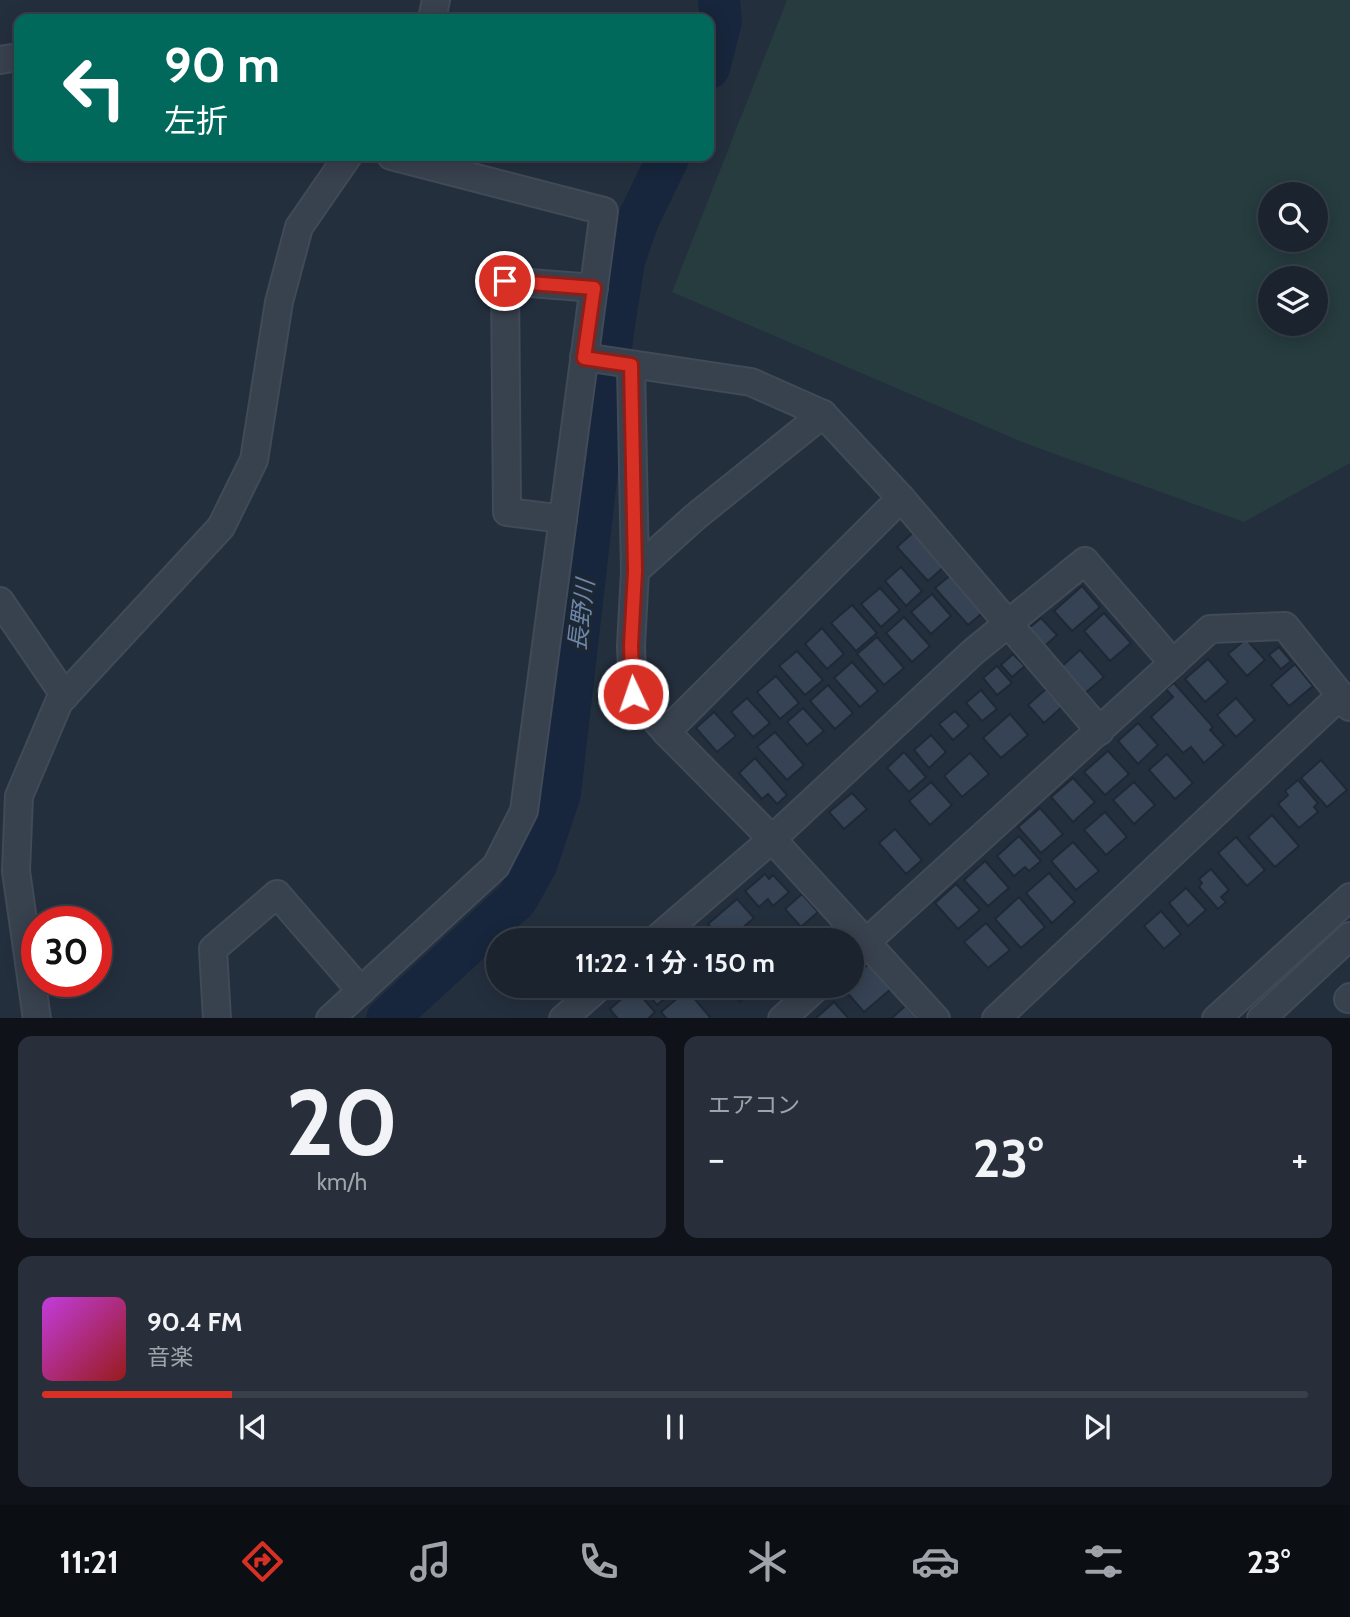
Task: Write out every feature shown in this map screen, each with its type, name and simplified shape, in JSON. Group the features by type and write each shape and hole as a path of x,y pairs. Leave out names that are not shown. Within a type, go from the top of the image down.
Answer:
{"street":[{"path":"37,1018 16,871 19,796 59,702 222,527 254,460 279,302 299,227 345,161"},
{"path":"330,1018 496,866 524,811 604,211 410,161"},
{"path":"563,519 507,512 505,281 594,288"},
{"path":"584,358 751,382 822,414 901,498 1100,731"},
{"path":"631,365 635,571 631,646 633,694 666,732 772,839 843,928"},
{"path":"635,571 695,517 822,414"},
{"path":"666,732 901,498"},
{"path":"669,928 772,839 1007,624 1085,561 1173,663"},
{"path":"0,601 65,696"},
{"path":"864,945 1210,629 1284,626 1345,702 996,1018"},
{"path":"217,1018 213,949 277,894 361,991"},
{"path":"1216,1018 1350,897"},
{"path":"1261,1018 1350,936"},
{"path":"864,953 936,1018"},
{"path":"563,1018 586,998"},
{"path":"782,1018 804,998"}],"green space":[{"path":"787,0 1350,0 1350,463 1244,522 1027,444 672,292"}],"building":[{"path":"916,530 946,565 928,581 897,547"},
{"path":"901,567 922,591 906,606 885,581"},
{"path":"953,573 986,610 968,625 935,588"},
{"path":"1082,586 1100,607 1072,631 1054,611"},
{"path":"880,588 900,610 881,627 861,604"},
{"path":"932,594 951,616 931,634 911,612"},
{"path":"852,605 877,633 856,651 831,623"},
{"path":"1104,613 1131,643 1110,661 1084,631"},
{"path":"904,617 930,646 912,662 886,633"},
{"path":"1041,618 1057,635 1039,651 1023,633"},
{"path":"822,628 844,654 827,669 805,644"},
{"path":"877,637 904,668 884,685 857,654"},
{"path":"1246,639 1265,660 1247,676 1228,654"},
{"path":"1279,647 1291,661 1281,669 1269,655"},
{"path":"1080,650 1104,677 1084,694 1061,667"},
{"path":"797,651 823,680 805,695 779,666"},
{"path":"1013,654 1025,666 1012,677 1001,665"},
{"path":"1208,659 1228,682 1205,702 1185,679"},
{"path":"852,662 878,691 860,707 834,678"},
{"path":"1295,664 1313,686 1289,706 1271,685"},
{"path":"997,666 1012,683 997,695 983,678"},
{"path":"776,676 799,703 780,719 757,692"},
{"path":"1174,683 1213,727 1210,730 1224,745 1204,763 1191,747 1183,753 1151,717 1173,697 1166,689"},
{"path":"828,685 853,713 835,729 810,701"},
{"path":"1046,689 1062,707 1044,723 1028,705"},
{"path":"981,690 997,709 982,721 966,703"},
{"path":"747,698 770,723 753,737 731,712"},
{"path":"1236,698 1255,720 1236,737 1217,715"},
{"path":"803,708 824,731 807,745 787,722"},
{"path":"955,711 969,726 953,740 939,724"},
{"path":"714,712 736,736 717,752 696,728"},
{"path":"1010,714 1028,735 1001,758 983,738"},
{"path":"1138,723 1158,745 1138,764 1118,741"},
{"path":"775,732 804,765 787,780 757,747"},
{"path":"931,735 946,752 929,768 914,750"},
{"path":"1108,751 1129,774 1105,795 1084,772"},
{"path":"904,752 926,777 909,792 887,768"},
{"path":"970,753 989,774 962,797 944,776"},
{"path":"1167,754 1193,783 1175,799 1149,770"},
{"path":"755,758 787,795 777,804 768,794 762,799 739,773"},
{"path":"1321,760 1347,790 1327,807 1301,778"},
{"path":"1073,778 1095,802 1073,822 1051,797"},
{"path":"1298,780 1318,803 1314,807 1318,812 1299,828 1278,804 1288,795 1285,791"},
{"path":"931,782 952,805 930,825 909,801"},
{"path":"1134,782 1155,805 1134,824 1113,800"},
{"path":"852,793 867,809 844,829 829,812"},
{"path":"1040,808 1063,834 1041,853 1018,827"},
{"path":"1105,812 1127,837 1106,855 1084,830"},
{"path":"1272,815 1299,846 1275,867 1248,837"},
{"path":"895,829 922,860 906,874 879,843"},
{"path":"1019,836 1041,861 1029,871 1025,867 1014,876 997,856"},
{"path":"1236,837 1265,870 1247,886 1218,853"},
{"path":"1073,842 1099,871 1076,890 1051,861"},
{"path":"985,861 1009,888 988,906 964,880"},
{"path":"1211,869 1229,890 1221,897 1226,902 1218,909 1199,887 1202,883 1199,879"},
{"path":"1049,873 1075,902 1052,923 1026,893"},
{"path":"765,874 769,879 773,875 789,892 773,906 768,899 759,907 745,891"},
{"path":"956,884 980,910 958,929 935,903"},
{"path":"1186,888 1206,910 1188,926 1169,903"},
{"path":"802,894 818,912 801,927 785,909"},
{"path":"1019,897 1045,927 1021,948 995,919"},
{"path":"737,899 754,918 742,928 712,928 708,924"},
{"path":"1161,911 1181,934 1164,949 1144,926"},
{"path":"986,923 1010,950 988,968 964,942"},
{"path":"870,963 892,988 864,1012 852,998 864,998 864,968"},
{"path":"623,998 643,998 655,1012 649,1018 617,1018 610,1009"},
{"path":"651,998 665,998 657,1005"},
{"path":"678,998 694,998 710,1017 710,1018 666,1018 661,1012"},
{"path":"834,1002 848,1018 816,1018"},
{"path":"905,1006 916,1018 892,1018"}],"waterway":[{"name":"長野川","path":"714,48 721,21 719,0"},
{"name":"長野川","path":"388,1018 517,899 536,865 560,793 613,331 624,261 638,220 667,161"}],"route":[{"path":"505,281 594,288 584,358 631,365 635,571 631,646 633,694"}]}
